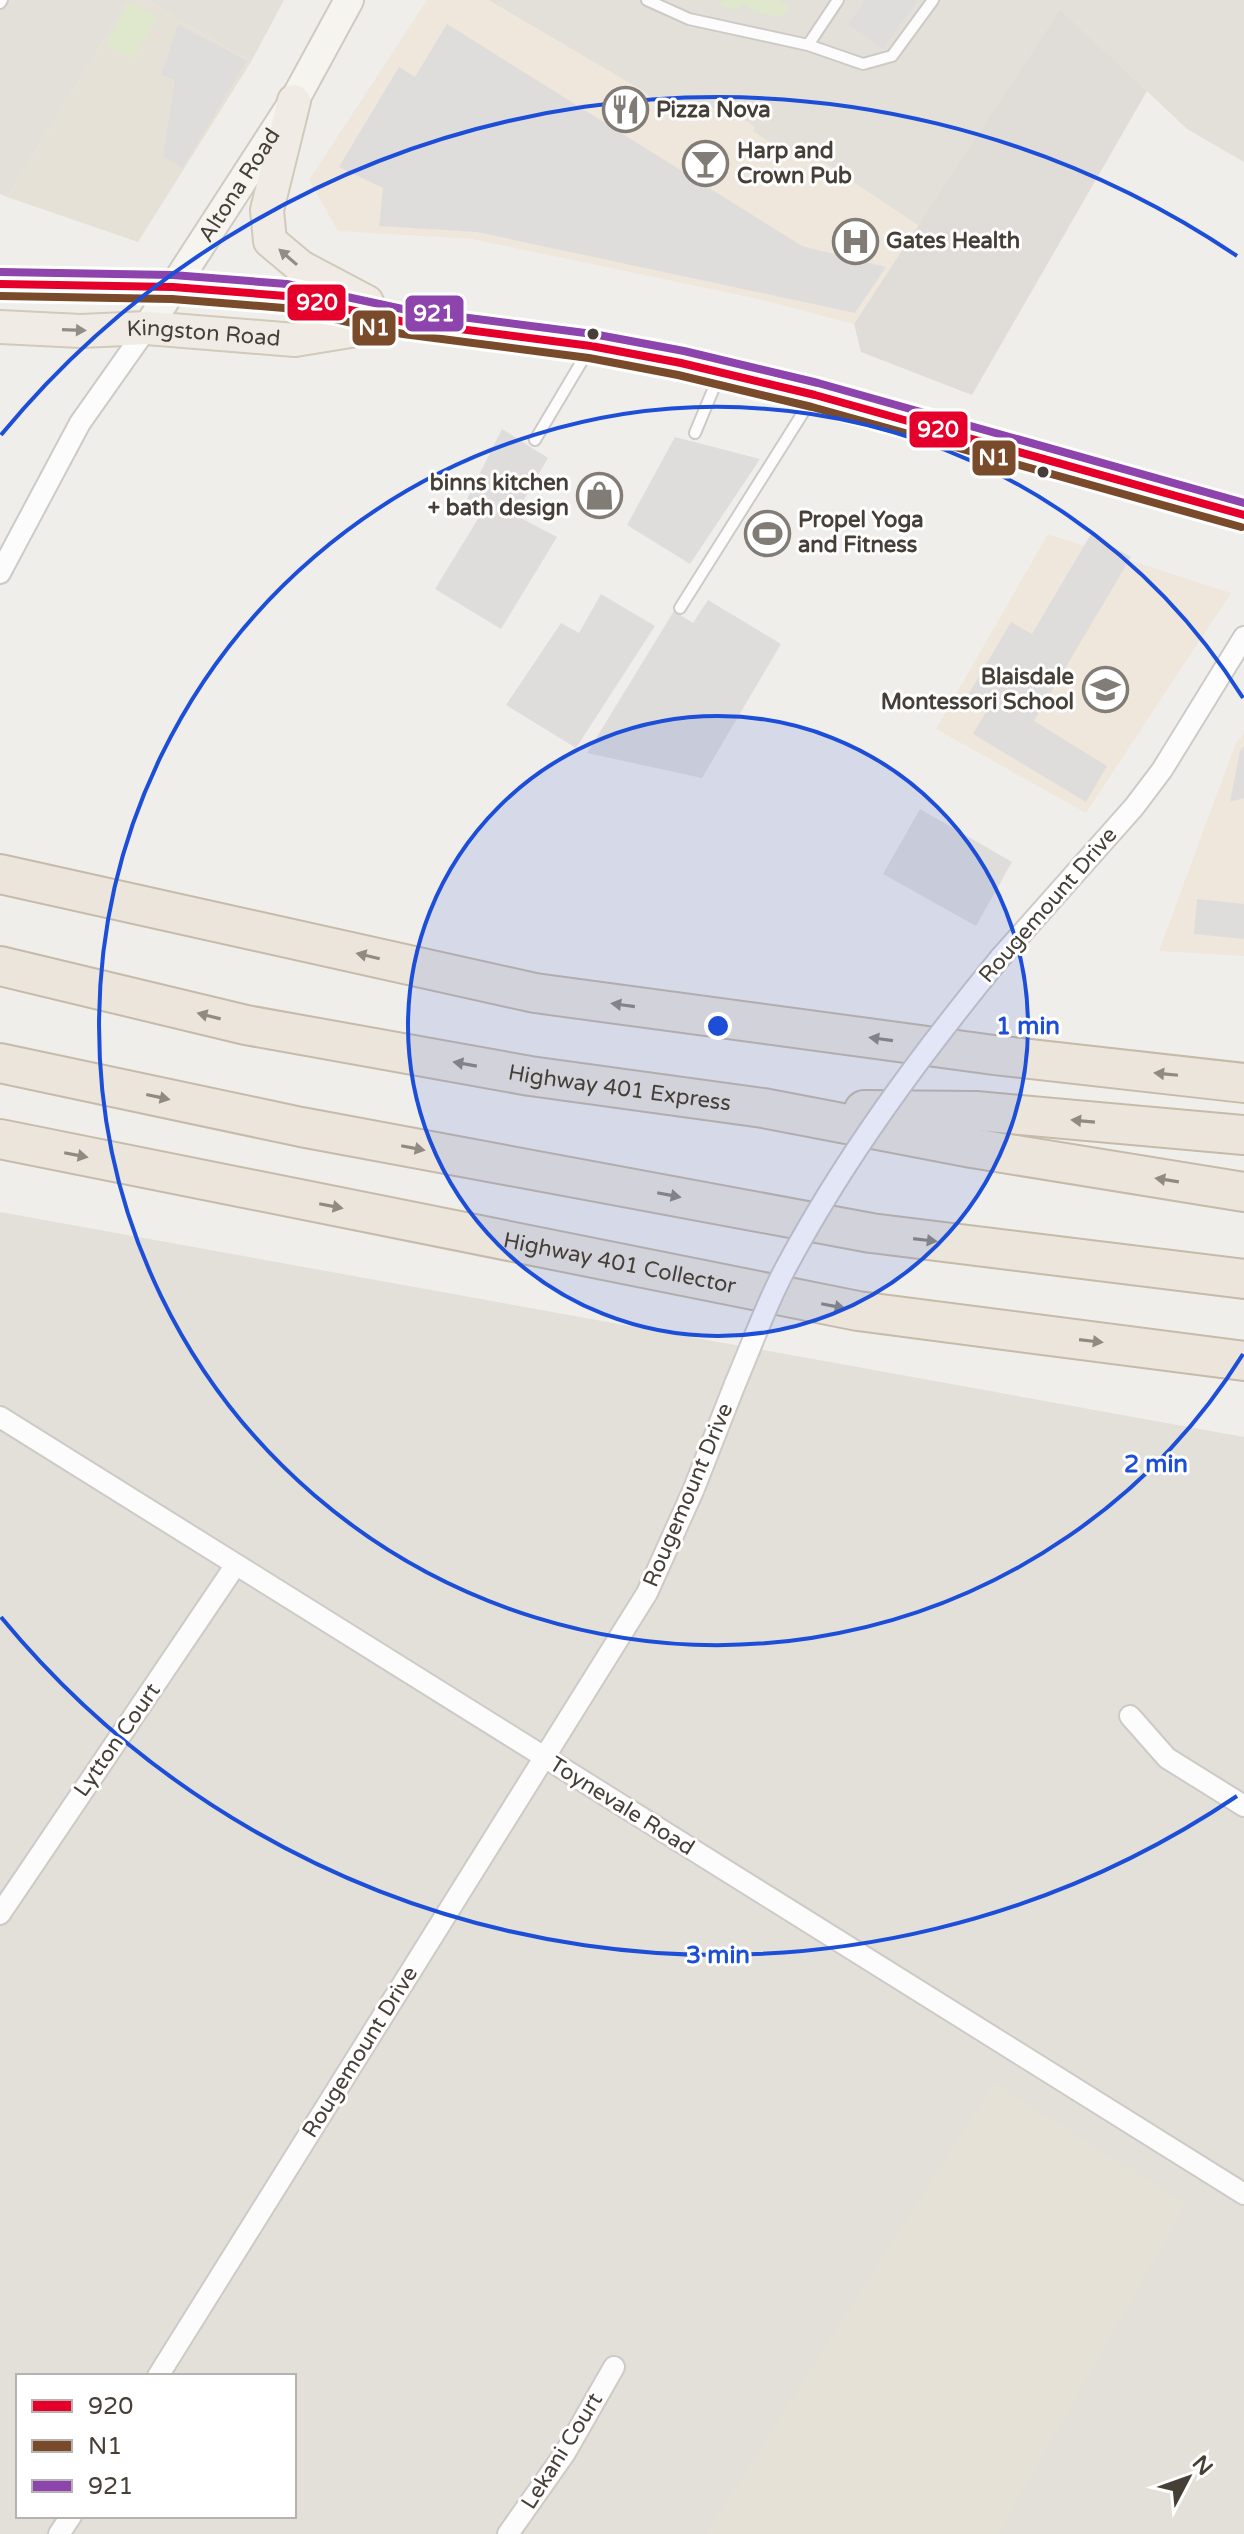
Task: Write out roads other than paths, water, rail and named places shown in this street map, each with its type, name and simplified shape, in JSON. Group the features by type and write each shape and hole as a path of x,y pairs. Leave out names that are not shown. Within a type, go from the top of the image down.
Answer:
{"highway":[{"path":"0,874 535,993 994,1055 1244,1083"},
{"name":"Highway 401 Express","path":"0,966 261,1028 530,1076 763,1108 972,1148 1244,1192"},
{"path":"0,1063 301,1127 871,1233 1244,1279"},
{"path":"763,1108 976,1111 1244,1135"},
{"name":"Highway 401 Collector","path":"0,1139 858,1311 1244,1361"}],"main road":[{"name":"Altona Road","path":"147,328 294,101 348,1"},
{"path":"294,101 267,210 270,241 301,267 405,322"},
{"name":"Kingston Road","path":"0,284 173,287 286,296 405,322 591,346 815,395 1244,515"},
{"name":"Kingston Road","path":"0,327 81,331 147,328 295,340 405,322"}],"street":[{"name":"Altona Road","path":"0,573 80,423 147,328"},
{"name":"Rougemount Drive","path":"159,2374 647,1593 693,1491 782,1274 859,1143 942,1030 1000,958 1134,807 1162,770 1244,637"},
{"name":"Toynevale Road","path":"0,1417 1244,2194"},
{"name":"Lytton Court","path":"0,1914 235,1566"},
{"path":"1130,1716 1167,1758 1244,1806"},
{"name":"Lekani Court","path":"508,2534 565,2453 614,2367"}],"lane":[{"path":"647,0 689,19 808,45 863,64 892,56 933,0"},
{"path":"808,45 838,0"},
{"path":"535,440 591,346"},
{"path":"695,433 720,372"},
{"path":"680,608 815,395"}],"place":[{"name":"Pizza Nova","path":"625,110"},
{"name":"Harp and Crown Pub","path":"706,164"},
{"name":"Gates Health","path":"855,241"},
{"name":"binns kitchen + bath design","path":"600,496"},
{"name":"Propel Yoga and Fitness","path":"767,533"},
{"name":"Blaisdale Montessori School","path":"1105,690"}]}
